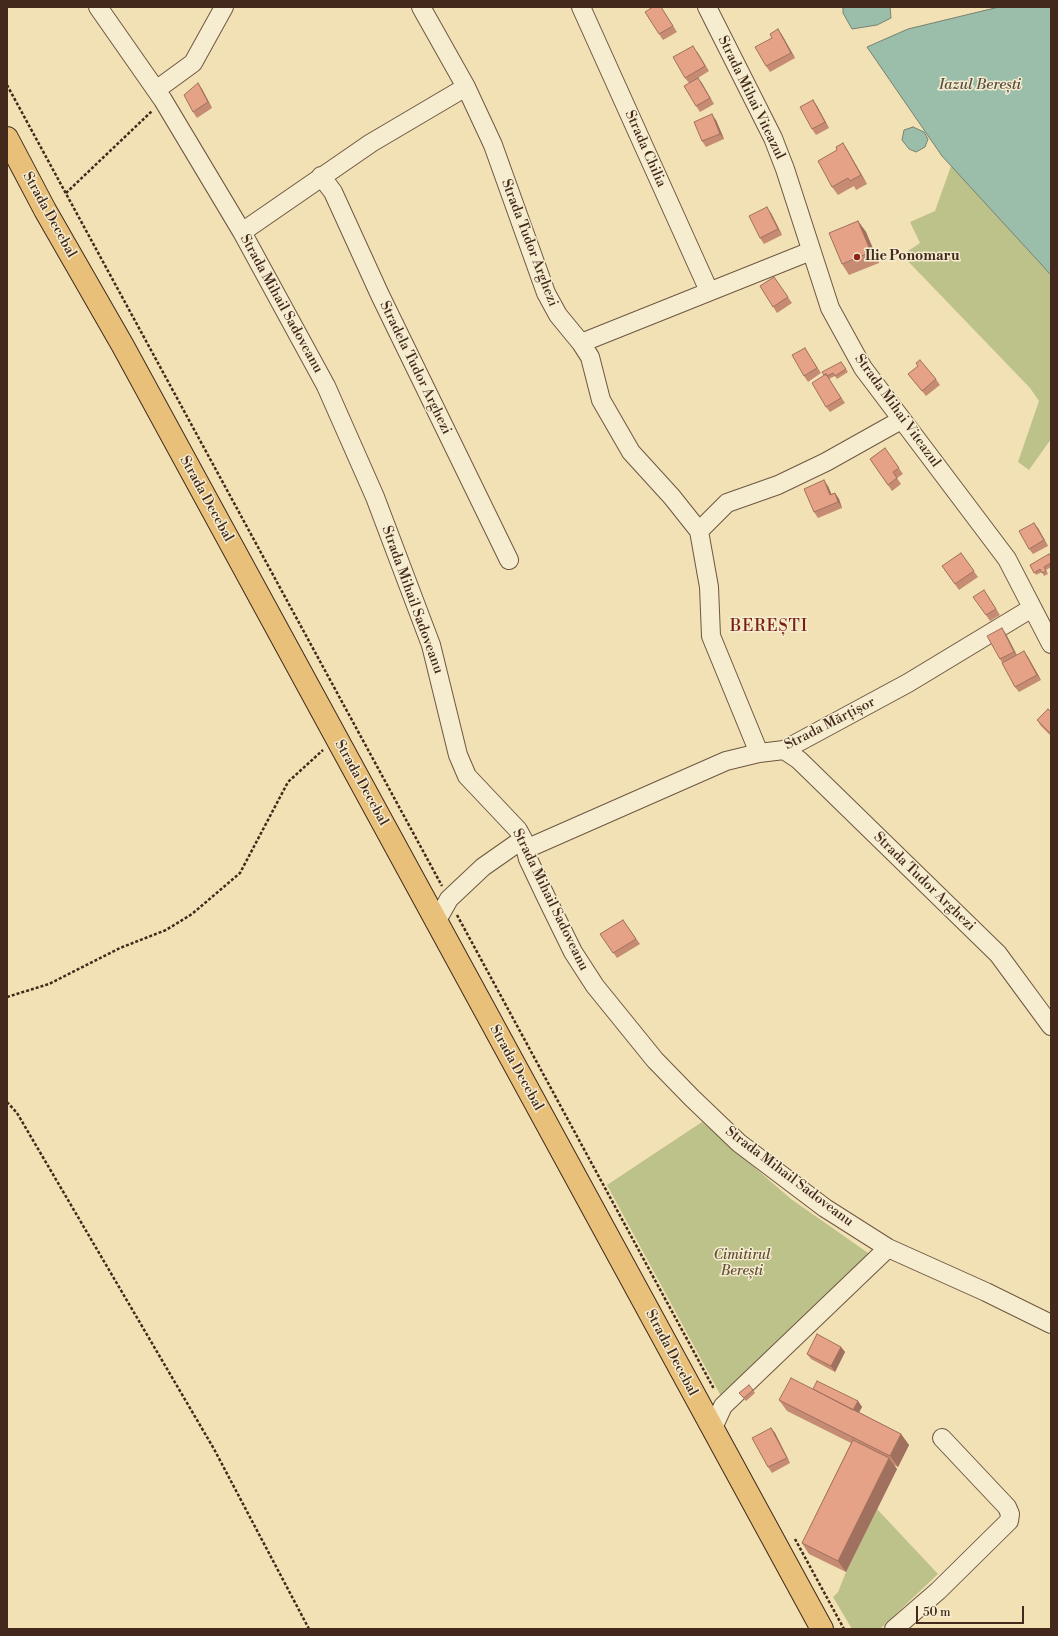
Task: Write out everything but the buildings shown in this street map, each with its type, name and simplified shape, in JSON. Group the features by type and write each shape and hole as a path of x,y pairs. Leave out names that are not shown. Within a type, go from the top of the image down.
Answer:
{"main road":[{"name":"Strada Decebal","path":"7,138 45,210 123,346 712,1430 822,1629"}],"street":[{"name":"Strada Mihail Sadoveanu","path":"98,7 160,95 242,232 326,386 375,497 431,645 458,755 468,776 477,789 509,819 525,844 534,872 573,952 595,986 655,1060 739,1143 825,1208 888,1248 986,1292 1051,1324"},
{"path":"160,95 193,63 224,7"},
{"name":"Strada Tudor Arghezi","path":"421,7 466,87 493,146 546,293 558,315 581,343 590,357 601,400 631,452 672,497 699,531 709,586 711,636 759,753"},
{"name":"Strada Chilia","path":"581,7 708,291"},
{"name":"Strada Mihai Viteazul","path":"708,7 773,138 785,169 830,308 863,368 1007,559 1051,644"},
{"path":"242,232 321,176 371,143 466,87"},
{"name":"Stradela Tudor Arghezi","path":"321,176 333,192 380,295 509,560"},
{"path":"581,343 811,251"},
{"path":"699,531 727,503 778,484 826,462 901,420"},
{"name":"Strada Mărțișor","path":"436,922 449,898 483,867 525,844 726,761 759,753 784,750 908,683 1032,608"},
{"name":"Strada Tudor Arghezi","path":"784,750 799,760 998,954 1051,1026"},
{"path":"712,1430 723,1406 888,1248"},
{"path":"894,1629 938,1591 1009,1521 1010,1514 1007,1507 942,1438"}],"path":[{"path":"7,85 723,1406"},
{"path":"66,193 160,95"},
{"path":"7,997 49,984 120,948 166,930 192,914 240,873 288,782 336,738"},
{"path":"7,1102 17,1113 214,1449 308,1629"}],"green space":[{"name":"Iazul Berești","path":"999,7 1051,7 1051,439 1029,470 1018,462 1039,401 1030,388 902,255 920,243 910,222 935,211 951,166 942,156 867,47 908,29"},
{"name":"Cimitirul Berești","path":"702,1122 791,1199 871,1255 721,1396 607,1185"},
{"path":"877,1509 938,1574 880,1629 852,1629 833,1597 838,1592 846,1572"}],"water":[{"path":"843,7 890,7 891,18 877,25 852,29 843,13"},
{"name":"Iazul Berești","path":"999,7 1051,7 1051,275 942,156 867,47 908,29"},
{"path":"913,127 924,132 928,139 925,147 916,152 909,149 902,140 904,130"}],"place":[{"name":"Ilie Ponomaru","path":"857,257"}],"district":[{"name":"BEREȘTI","path":"769,627"}]}
